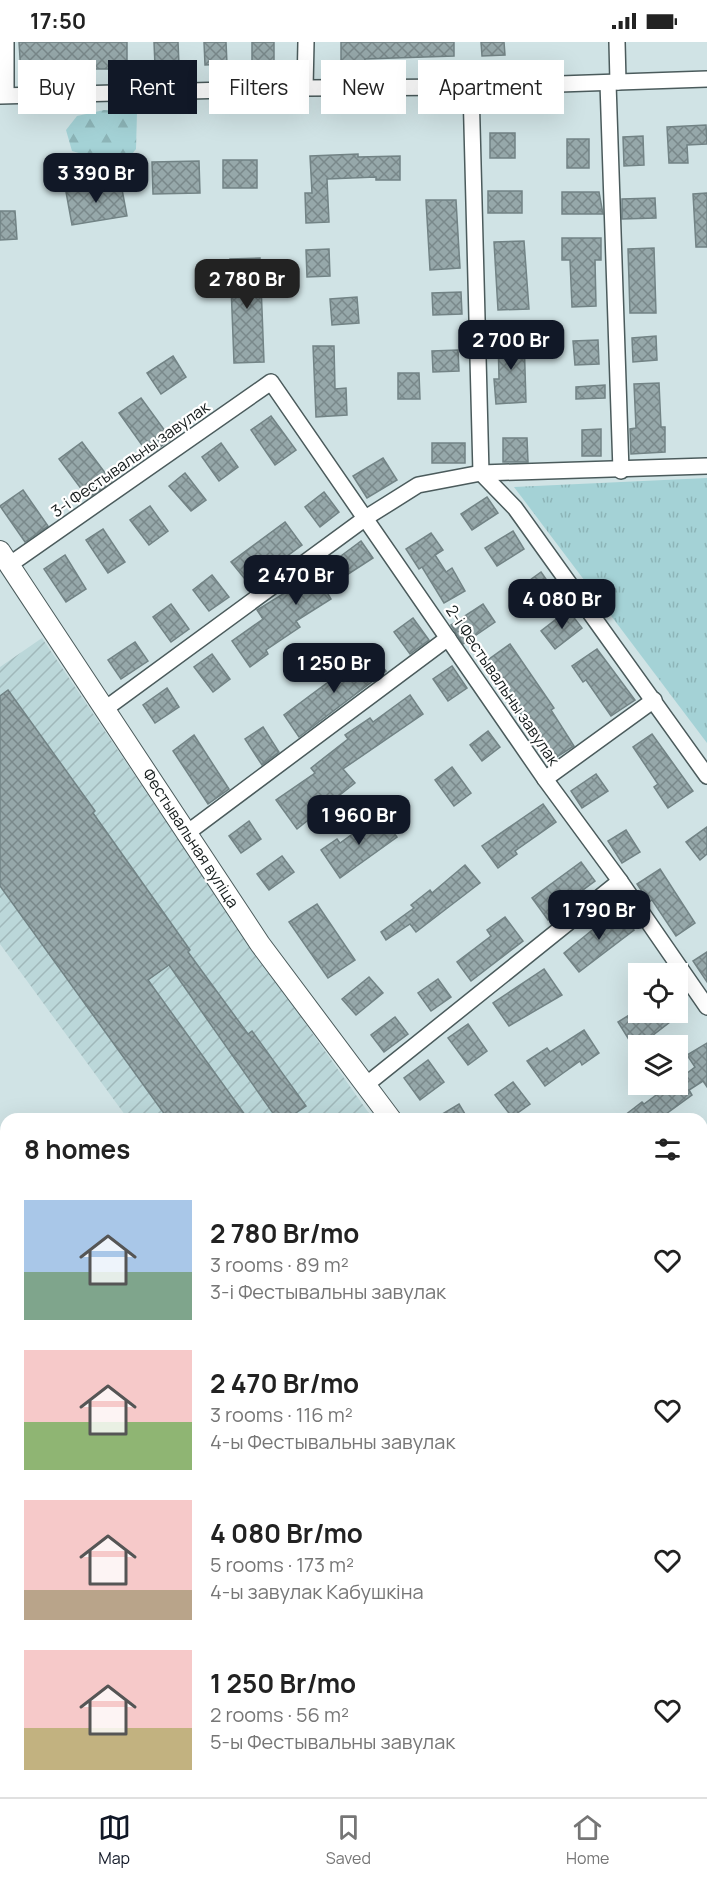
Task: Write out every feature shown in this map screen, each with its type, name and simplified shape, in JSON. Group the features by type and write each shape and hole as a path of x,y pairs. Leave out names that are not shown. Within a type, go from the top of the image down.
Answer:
{"street":[{"path":"6,42 3,96 209,91"},
{"path":"306,42 306,60"},
{"path":"617,42 613,82 621,471"},
{"path":"564,84 707,79"},
{"path":"309,88 418,87"},
{"path":"472,114 481,473 515,508 707,776"},
{"name":"2-і Фестывальны завулак","path":"271,382 367,517 545,779 620,881 707,1007"},
{"name":"3-і Фестывальны завулак","path":"5,558 271,382"},
{"path":"105,709 367,517 418,485 481,473 621,471 707,466"},
{"name":"Фестывальная вуліца","path":"5,558 260,944 387,1113"},
{"path":"187,833 448,638"},
{"path":"545,779 654,700"},
{"path":"367,1084 620,881"}],"shaded area":[{"path":"42,638 238,928 369,1113 124,1113 0,944 0,667"}],"green space":[{"path":"104,110 108,110 108,114 137,114 136,149 126,162 113,163 72,151 66,130 77,116 96,114 96,112"},
{"path":"707,478 707,743 514,487"}],"building":[{"path":"19,42 127,42 127,60 108,60 108,69 96,69 96,60 20,60"},
{"path":"154,42 178,42 179,60 155,60"},
{"path":"204,42 226,42 227,60 209,60 209,65 205,65"},
{"path":"252,42 274,42 274,60 252,60"},
{"path":"341,42 454,42 454,56 341,60"},
{"path":"481,42 504,42 505,55 482,56"},
{"path":"706,125 707,144 687,145 688,163 669,163 667,127"},
{"path":"490,133 515,133 515,158 490,158"},
{"path":"643,136 644,165 624,166 623,137"},
{"path":"567,139 589,139 589,168 567,168"},
{"path":"358,154 358,157 400,156 400,180 376,180 376,177 327,179 329,222 306,223 305,193 312,193 310,156"},
{"path":"223,160 257,160 257,188 223,188"},
{"path":"199,161 200,193 153,194 152,162"},
{"path":"121,184 127,216 72,225 66,192"},
{"path":"488,191 522,191 522,213 488,213"},
{"path":"562,192 599,192 603,214 562,214"},
{"path":"707,193 707,247 696,247 693,194"},
{"path":"655,198 656,218 622,219 622,199"},
{"path":"426,200 456,200 460,268 430,270"},
{"path":"0,211 15,211 17,239 0,240"},
{"path":"562,238 601,238 601,260 595,260 596,306 572,307 570,260 562,260"},
{"path":"524,241 529,309 498,310 494,242"},
{"path":"654,248 656,313 630,313 628,249"},
{"path":"329,249 330,276 307,277 306,250"},
{"path":"260,258 264,362 234,363 230,259"},
{"path":"461,292 462,314 433,315 432,293"},
{"path":"357,297 359,323 332,325 330,299"},
{"path":"656,336 657,360 633,362 632,338"},
{"path":"498,337 524,337 526,402 496,404 494,379 499,379"},
{"path":"598,340 599,364 575,365 573,341"},
{"path":"313,346 334,346 335,389 346,388 347,415 316,417"},
{"path":"458,350 459,371 433,372 432,351"},
{"path":"173,356 186,377 161,394 147,373"},
{"path":"398,373 419,373 420,399 398,399"},
{"path":"659,383 661,427 665,427 665,452 631,454 630,429 636,428 634,384"},
{"path":"605,385 605,398 576,399 576,387"},
{"path":"141,398 171,439 149,455 119,413"},
{"path":"271,416 296,450 275,465 251,430"},
{"path":"601,429 601,456 582,456 582,430"},
{"path":"503,438 527,438 528,462 503,462"},
{"path":"82,442 112,482 88,498 59,459"},
{"path":"221,443 238,467 219,481 202,457"},
{"path":"432,443 465,443 465,463 432,463"},
{"path":"383,458 397,480 367,498 353,476"},
{"path":"185,473 206,500 191,511 169,486"},
{"path":"23,490 48,526 25,542 0,506"},
{"path":"324,492 339,512 320,527 305,507"},
{"path":"487,497 498,513 472,530 461,514"},
{"path":"150,506 168,531 149,545 130,520"},
{"path":"285,522 302,545 249,584 231,562"},
{"path":"103,529 125,562 108,573 86,540"},
{"path":"513,531 524,549 497,566 485,548"},
{"path":"431,533 443,550 435,555 446,572 452,568 465,591 444,603 422,567 419,569 406,549"},
{"path":"361,541 373,558 325,589 331,599 296,621 300,627 266,650 268,654 250,667 232,641 263,619 257,610 322,570"},
{"path":"65,555 86,589 66,602 44,569"},
{"path":"541,572 553,589 527,608 515,591"},
{"path":"212,575 229,597 209,611 193,590"},
{"path":"171,604 189,629 171,642 153,617"},
{"path":"483,604 495,622 463,644 451,625"},
{"path":"568,610 582,628 555,649 541,631"},
{"path":"413,618 429,640 410,654 394,632"},
{"path":"135,642 148,661 121,679 108,660"},
{"path":"510,644 554,708 551,710 574,746 552,760 485,662"},
{"path":"597,649 635,700 611,716 586,680 583,682 572,666"},
{"path":"370,651 386,671 299,737 284,715"},
{"path":"212,654 230,679 213,692 194,667"},
{"path":"452,666 467,688 448,701 433,679"},
{"path":"167,688 179,707 155,723 143,705"},
{"path":"8,690 95,811 93,813 190,950 188,952 248,1034 252,1031 306,1106 296,1113 273,1113 169,965 148,980 244,1113 164,1113 0,886 0,696"},
{"path":"410,695 423,714 343,769 355,783 297,829 276,800 315,773 311,768 348,739 345,735 370,718 373,722"},
{"path":"263,727 279,752 262,765 245,739"},
{"path":"488,731 500,747 482,761 470,745"},
{"path":"652,734 693,791 668,808 654,787 658,784 633,747"},
{"path":"194,735 229,789 208,804 173,751"},
{"path":"452,767 471,793 454,806 435,780"},
{"path":"596,774 608,791 582,808 571,791"},
{"path":"543,804 556,822 515,851 517,854 498,868 482,846"},
{"path":"380,814 397,837 340,878 321,850 337,839 340,843"},
{"path":"249,821 261,839 241,853 229,836"},
{"path":"707,827 707,854 700,860 686,842"},
{"path":"626,830 640,852 622,863 608,841"},
{"path":"282,856 294,872 269,890 257,874"},
{"path":"581,862 595,881 560,907 562,910 548,920 532,898"},
{"path":"465,865 480,883 416,932 410,924 386,940 381,932 414,908 411,905 430,890 432,893"},
{"path":"660,869 695,923 676,936 652,900 649,902 637,884"},
{"path":"317,904 355,960 328,978 289,922"},
{"path":"618,909 634,930 579,972 564,953"},
{"path":"505,917 523,941 471,981 457,962 491,936 487,930"},
{"path":"707,952 707,982 693,961"},
{"path":"544,969 562,995 509,1026 493,1003"},
{"path":"369,977 383,993 356,1015 342,999"},
{"path":"438,979 451,997 431,1011 418,993"},
{"path":"628,1016 628,1023 669,1023 653,1035 628,1035 628,1038 618,1022"},
{"path":"395,1017 408,1034 384,1052 371,1035"},
{"path":"468,1024 487,1051 468,1065 448,1038"},
{"path":"584,1030 599,1053 582,1065 580,1061 545,1086 527,1061 547,1048 550,1052"},
{"path":"707,1043 707,1087 703,1081 689,1090 692,1095 667,1113 628,1113 656,1095 688,1095 688,1072 695,1067 688,1054"},
{"path":"428,1060 444,1082 420,1100 404,1078"},
{"path":"513,1082 530,1104 518,1113 509,1113 495,1095"},
{"path":"459,1104 464,1113 444,1113"}]}
